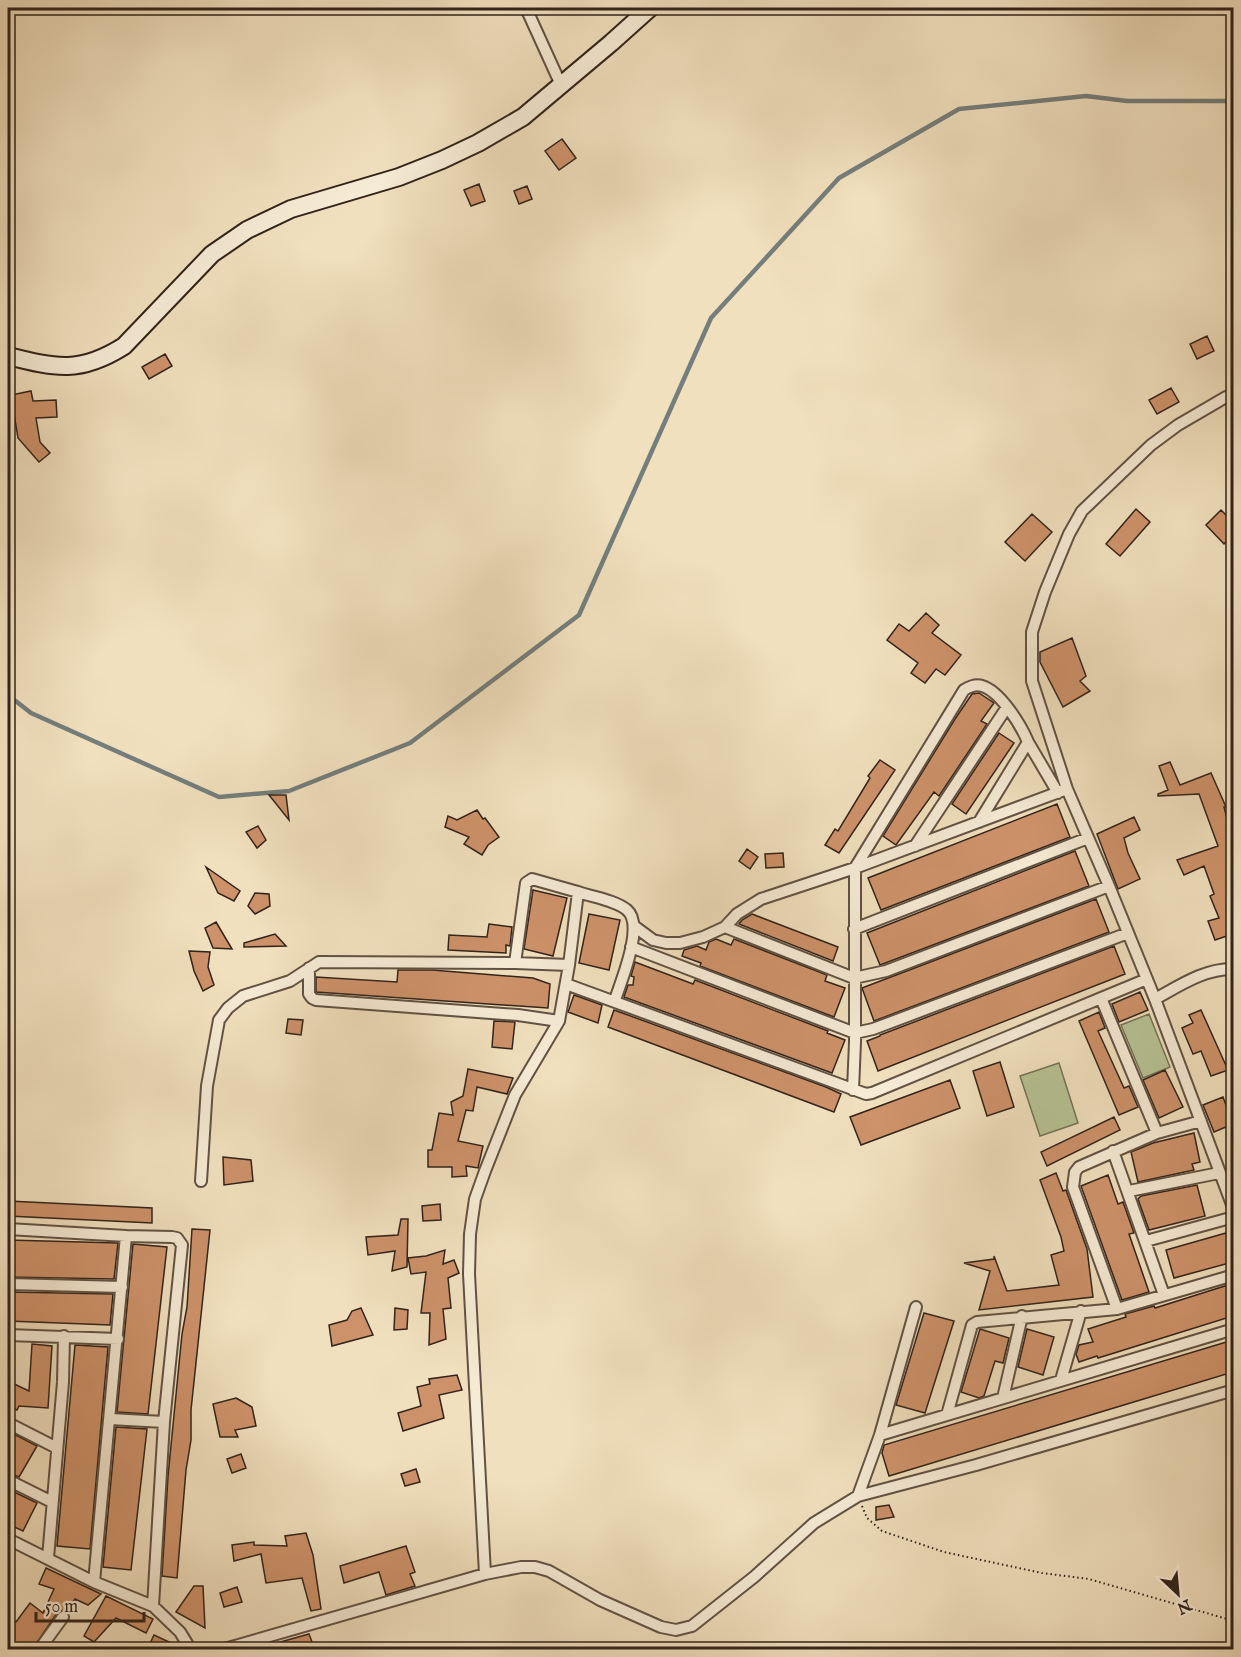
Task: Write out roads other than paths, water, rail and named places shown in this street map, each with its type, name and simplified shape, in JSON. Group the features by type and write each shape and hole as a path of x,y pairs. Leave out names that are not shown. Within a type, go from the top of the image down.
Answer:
{"street":[{"path":"526,8 561,85"},
{"path":"8,356 46,365 67,367 89,364 108,356 124,345 212,254 247,230 291,209 399,177 442,160 523,117 650,8"},
{"path":"1063,791 1032,681 1032,632 1045,592 1069,534 1082,511 1151,445 1178,425 1227,397"},
{"path":"853,1090 855,868 964,690 978,685 985,686 1007,707 1028,742 1063,791 1088,838 1155,999 1233,1210"},
{"path":"915,846 1007,707"},
{"path":"979,822 1028,742"},
{"path":"634,926 653,940 666,943 703,937 725,927 737,914 761,899 855,868 1063,791"},
{"path":"854,929 1088,838"},
{"path":"515,963 526,883 529,880 578,892 625,909 632,916 634,926 631,947 615,1000"},
{"path":"725,927 854,978 886,971 1109,886"},
{"path":"485,1574 469,1274 470,1234 484,1171 515,1095 559,1021 578,892"},
{"path":"631,947 855,1033 873,1029 1128,933"},
{"path":"201,1181 207,1086 219,1020 228,1008 243,996 290,981 319,962 569,965"},
{"path":"309,968 309,994 316,1000 518,1015 559,1021"},
{"path":"1155,999 1205,973 1233,969"},
{"path":"566,984 615,1000 861,1094 872,1093 1147,979"},
{"path":"1101,998 1157,1133"},
{"path":"1117,1309 1073,1187 1072,1180 1075,1172 1079,1167 1157,1133 1201,1121"},
{"path":"1113,1151 1164,1295"},
{"path":"1129,1191 1219,1173"},
{"path":"1146,1241 1233,1217"},
{"path":"8,1229 172,1237 177,1238 182,1245 164,1422 153,1606"},
{"path":"94,1582 126,1236"},
{"path":"947,1415 972,1325 977,1322 1022,1316 1117,1309 1233,1275"},
{"path":"8,1284 122,1287"},
{"path":"858,1496 880,1435 916,1307"},
{"path":"1061,1380 1081,1311"},
{"path":"1003,1398 1022,1316"},
{"path":"880,1435 1233,1329"},
{"path":"8,1335 118,1339"},
{"path":"48,1558 63,1382 64,1336"},
{"path":"221,1650 485,1574 521,1567 542,1569 600,1600 661,1628 676,1630 692,1626 754,1577 814,1523 858,1496 976,1465 1233,1389"},
{"path":"110,1419 164,1422"},
{"path":"8,1423 57,1448"},
{"path":"8,1480 52,1502"},
{"path":"8,1539 94,1582 153,1606 180,1632 191,1650"},
{"path":"39,1650 63,1617"}],"waterway":[{"path":"8,695 31,713 219,797 289,791 410,743 579,615 711,318 839,178 959,109 1086,96 1127,101 1234,101"}]}
